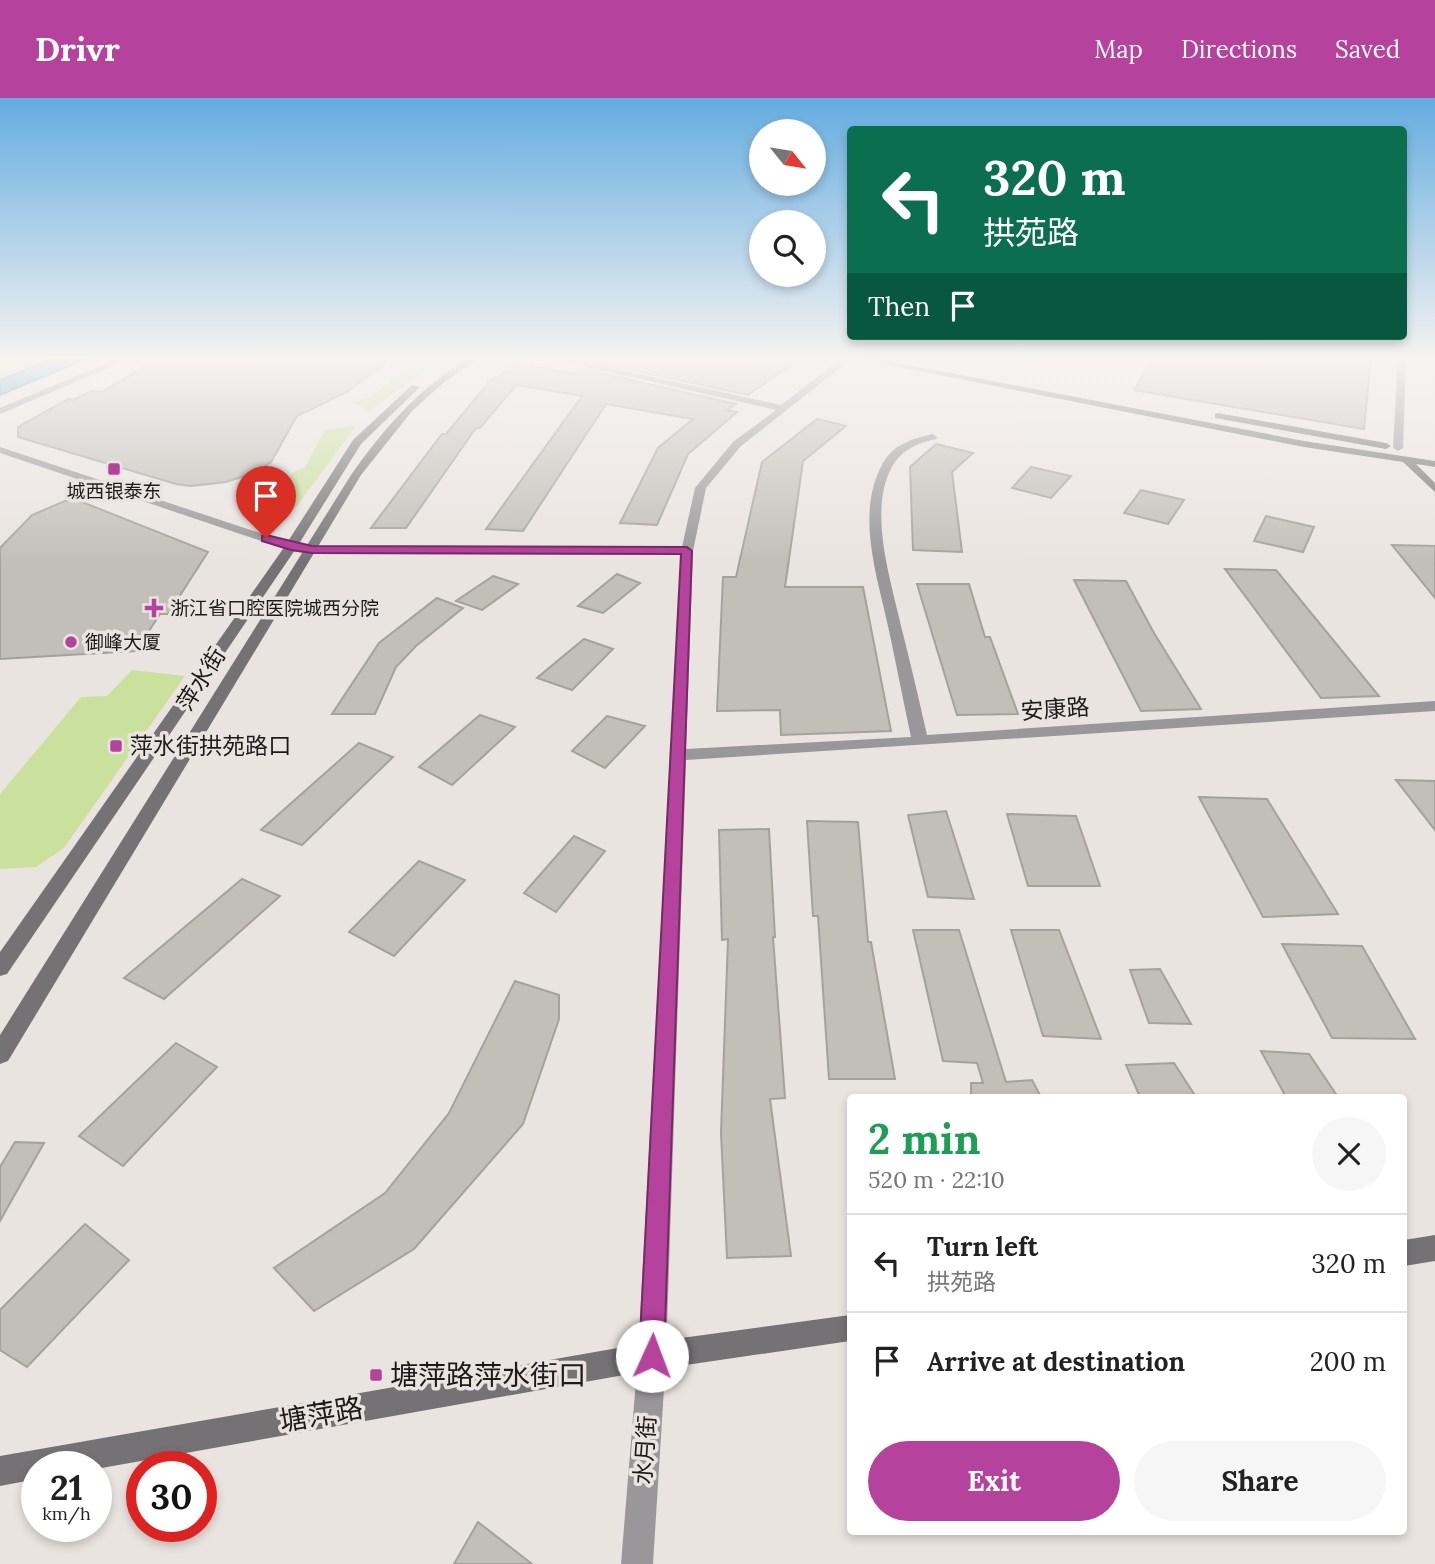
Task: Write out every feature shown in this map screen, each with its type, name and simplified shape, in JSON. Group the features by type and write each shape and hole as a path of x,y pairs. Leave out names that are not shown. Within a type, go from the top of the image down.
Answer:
{"main road":[{"name":"萍水街","path":"0,968 291,547 357,442 374,425"},
{"name":"萍水街","path":"0,1054 356,475 392,425"},
{"path":"1206,425 1435,464"},
{"path":"1272,425 1435,453"},
{"path":"1407,461 1435,489"},
{"path":"1407,1252 1435,1248"},
{"name":"塘萍路","path":"0,1471 652,1356 847,1328"}],"street":[{"name":"水月街","path":"638,1564 652,1356 687,551 701,488 737,444 760,425"},
{"path":"1398,448 1399,425"},
{"path":"920,741 877,546 875,517 882,477 893,455 903,445 915,439 932,437"},
{"path":"0,450 291,547 312,550 687,551"},
{"name":"安康路","path":"678,755 1435,706"}],"green space":[{"path":"357,425 296,507 282,508 274,499 292,473 305,467 325,430"},
{"path":"132,670 185,676 64,848 36,867 0,869 0,794 81,697 107,696"}],"building":[{"path":"292,425 271,462 256,472 226,482 191,486 176,484 18,437 18,427"},
{"path":"453,425 482,425 476,428 406,528 371,528 442,434 446,434"},
{"path":"561,425 592,425 523,531 486,529"},
{"path":"685,425 721,425 688,454 657,525 620,523 658,448"},
{"path":"809,425 846,426 803,461 785,587 863,587 891,731 781,735 780,710 717,711 723,577 736,577 762,462"},
{"path":"1343,425 1364,425 1364,429"},
{"path":"936,444 973,453 952,472 962,552 913,550 910,467"},
{"path":"1031,467 1071,476 1051,498 1012,488"},
{"path":"1141,490 1184,500 1168,524 1124,513"},
{"path":"72,498 208,552 168,614 160,614 136,651 0,659 0,548 32,515"},
{"path":"1266,516 1314,527 1303,552 1254,541"},
{"path":"1392,545 1435,546 1435,598"},
{"path":"1225,569 1276,570 1379,696 1321,698"},
{"path":"617,574 640,583 603,613 578,606"},
{"path":"493,576 518,584 482,610 456,601"},
{"path":"1074,580 1126,581 1154,633 1201,709 1141,711"},
{"path":"917,584 969,584 985,637 990,637 1018,714 957,715"},
{"path":"437,598 463,608 416,646 396,667 375,714 332,714 379,643"},
{"path":"584,639 613,649 572,690 537,678"},
{"path":"480,715 515,727 452,785 419,767"},
{"path":"607,716 645,726 605,768 572,751"},
{"path":"359,743 393,757 302,845 261,830"},
{"path":"1396,780 1435,781 1435,830"},
{"path":"1199,797 1267,799 1338,914 1263,917"},
{"path":"946,811 974,899 928,897 908,815"},
{"path":"1007,814 1076,816 1100,886 1028,886"},
{"path":"807,821 858,822 868,942 871,942 895,1079 829,1079 818,916 813,916"},
{"path":"769,829 773,937 785,1098 770,1099 791,1256 727,1258 721,1133 728,939 722,940 719,830"},
{"path":"574,836 605,851 556,912 524,893"},
{"path":"419,861 465,880 394,956 349,932"},
{"path":"242,879 280,896 164,999 124,978"},
{"path":"913,930 959,930 1006,1082 1032,1080 1039,1094 971,1094 971,1083 983,1083 977,1063 943,1061"},
{"path":"1011,930 1059,930 1101,1039 1043,1036"},
{"path":"1282,944 1362,946 1415,1039 1332,1038"},
{"path":"1160,969 1191,1024 1149,1023 1130,970"},
{"path":"515,981 559,995 559,1019 523,1124 414,1249 314,1311 274,1268 385,1193 449,1113"},
{"path":"176,1043 217,1067 123,1166 79,1136"},
{"path":"1261,1051 1309,1054 1336,1094 1284,1094"},
{"path":"1174,1063 1194,1094 1139,1094 1126,1065"},
{"path":"15,1142 44,1143 0,1221 0,1167"},
{"path":"85,1224 129,1260 27,1367 0,1350 0,1310"},
{"path":"478,1522 532,1564 454,1564"}],"place":[{"name":"城西银泰东","path":"114,469"},
{"name":"浙江省口腔医院城西分院","path":"154,608"},
{"name":"御峰大厦","path":"71,642"},
{"name":"萍水街拱苑路口","path":"116,746"},
{"name":"塘萍路萍水街口","path":"376,1375"}],"route":[{"path":"266,538 291,547 312,550 687,551 652,1356"}]}
